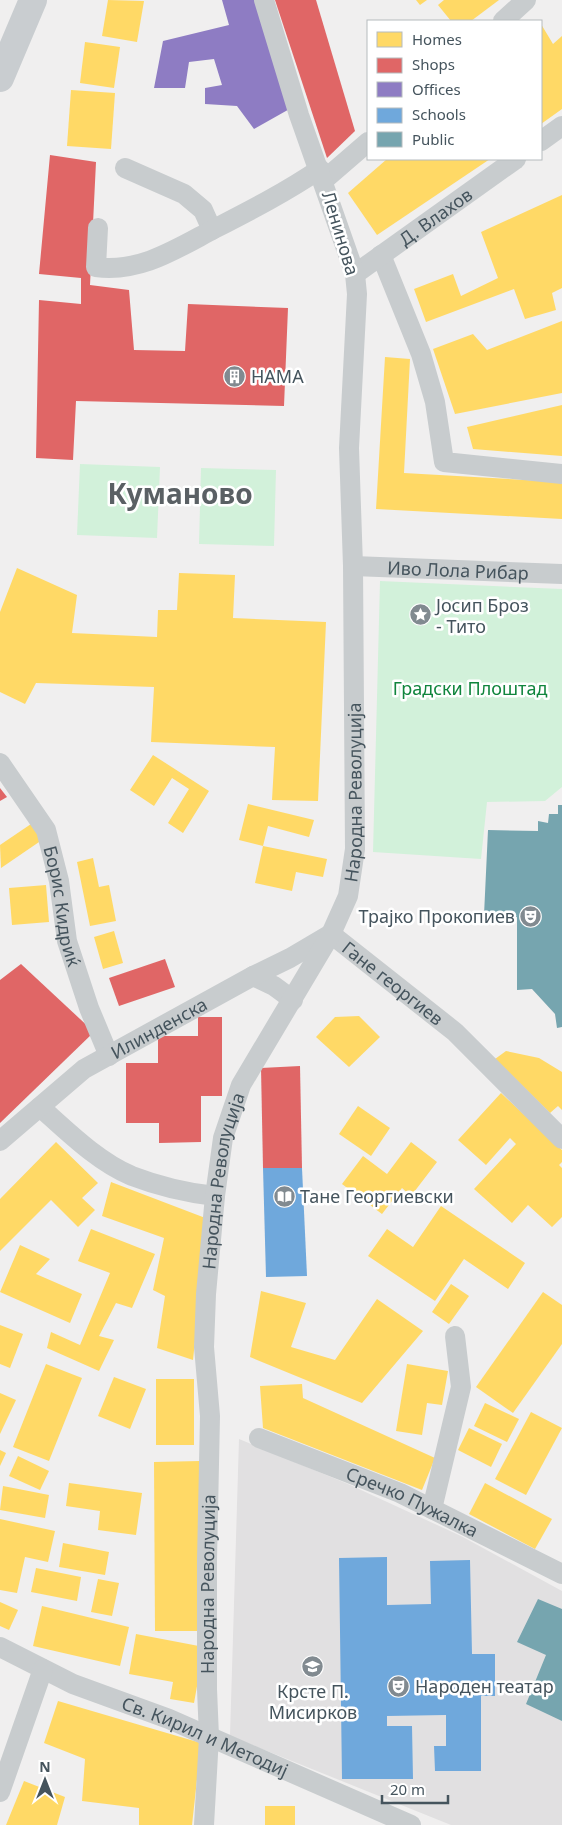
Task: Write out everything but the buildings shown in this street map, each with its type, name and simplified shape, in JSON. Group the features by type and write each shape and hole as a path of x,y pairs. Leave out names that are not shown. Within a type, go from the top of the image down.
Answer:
{"main road":[{"path":"0,78 33,0"}],"street":[{"name":"Ленинова","path":"264,0 299,115 322,175 355,274 357,294 349,448 353,566"},
{"path":"504,20 526,0"},
{"path":"542,140 562,126"},
{"path":"98,228 96,268 113,270 133,267 184,246 322,175 367,143"},
{"name":"Д. Влахов","path":"355,274 515,160"},
{"path":"125,168 184,194 202,210 212,230"},
{"path":"381,255 421,354 435,402 444,462 562,474"},
{"name":"Иво Лола Рибар","path":"353,566 562,574"},
{"name":"Народна Револуција","path":"204,1825 209,1737 207,1590 210,1416 204,1347 206,1294 215,1196 223,1138 241,1085 331,934 348,896 355,849 353,566"},
{"name":"Борис Кидриќ","path":"0,763 46,830 59,881 67,941 89,1008 109,1056"},
{"name":"Илинденска","path":"0,1142 84,1069 331,934"},
{"name":"Гане георгиев","path":"331,934 455,1032 562,1140"},
{"path":"253,976 274,986 293,1000"},
{"path":"40,1107 106,1161 132,1176 197,1194 215,1196"},
{"path":"432,1509 462,1387 455,1336"},
{"name":"Сречко Пужалка","path":"259,1438 400,1493 562,1574"},
{"name":"Св. Кирил и Методиј","path":"0,1647 73,1684 169,1719 411,1825"},
{"path":"0,1792 43,1669"}],"shaded area":[{"path":"239,1439 348,1484 461,1536 562,1591 562,1825 451,1825 230,1736"}],"green space":[{"path":"80,464 160,467 157,538 77,535"},
{"path":"201,468 276,470 274,546 199,544"},
{"name":"Градски Плоштад","path":"380,581 562,589 562,787 545,801 487,802 481,859 373,852"}],"place":[{"name":"НАМА","path":"235,376"},
{"name":"Јосип Броз - Тито","path":"420,615"},
{"name":"Трајко Прокопиев","path":"531,916"},
{"name":"Тане Георгиевски","path":"284,1196"},
{"name":"Крсте П. Мисирков","path":"313,1666"},
{"name":"Народен театар","path":"399,1686"}],"district":[{"name":"Куманово","path":"180,493"}]}
